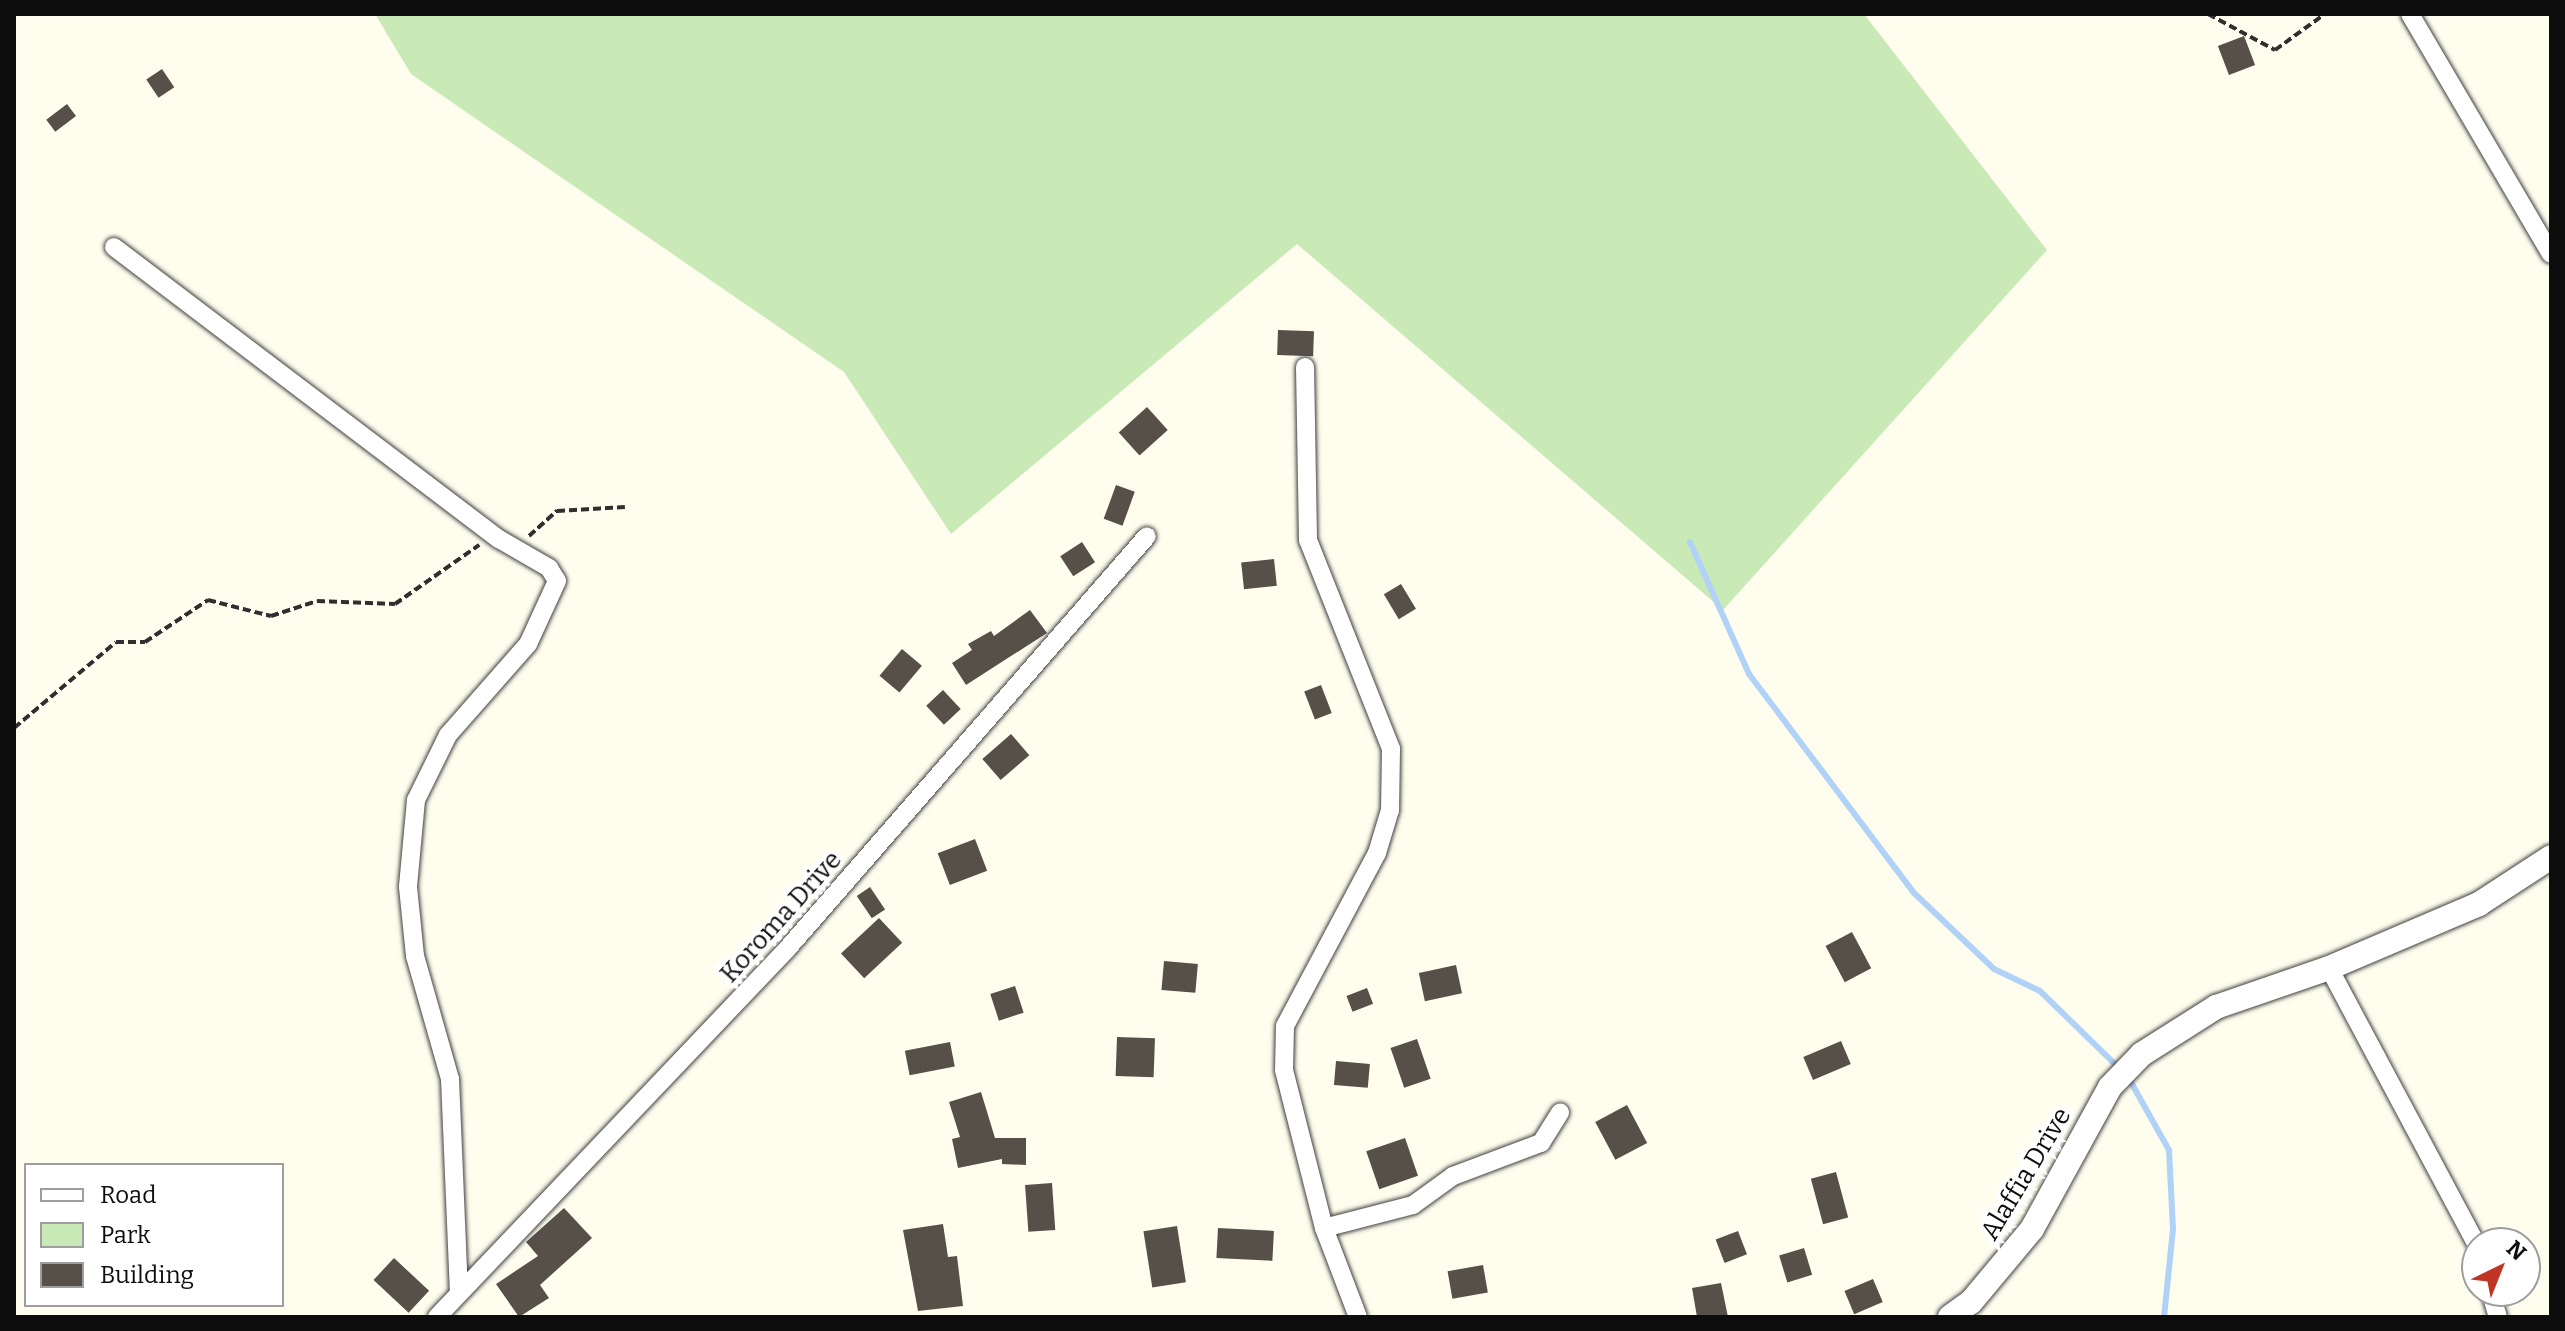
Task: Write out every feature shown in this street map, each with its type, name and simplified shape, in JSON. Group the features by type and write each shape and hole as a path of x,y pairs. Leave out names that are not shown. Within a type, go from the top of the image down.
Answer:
{"street":[{"path":"2410,14 2551,254"},
{"path":"114,247 499,539 549,568 557,581 528,644 448,735 416,800 408,887 415,956 450,1079 459,1292"},
{"path":"1305,367 1308,540 1391,749 1390,810 1377,853 1285,1026 1284,1070 1324,1228 1358,1317"},
{"name":"Koroma Drive","path":"437,1317 581,1162 644,1107 788,948 1147,536"},
{"name":"Alaffia Drive","path":"1950,1317 1973,1309 2032,1229 2110,1087 2142,1054 2216,1007 2329,968 2479,904 2551,857"},
{"path":"2329,968 2467,1227"},
{"path":"1324,1228 1413,1205 1453,1176 1541,1143 1560,1113"}],"path":[{"path":"2208,14 2275,50 2325,14"},
{"path":"14,728 116,642 145,642 208,600 271,616 317,601 395,604 488,539 526,539 557,511 625,507"}],"green space":[{"path":"375,14 1864,14 2047,250 1723,610 1297,244 951,534 844,372 411,74"}],"building":[{"path":"2244,36 2255,65 2229,75 2218,46"},
{"path":"162,69 174,87 159,98 146,80"},
{"path":"67,104 76,116 55,132 46,120"},
{"path":"1278,330 1314,331 1313,356 1277,355"},
{"path":"1147,407 1168,430 1140,455 1119,432"},
{"path":"1116,485 1135,492 1122,526 1104,519"},
{"path":"1082,542 1095,562 1073,576 1060,556"},
{"path":"1274,559 1277,586 1244,589 1241,562"},
{"path":"1401,584 1416,609 1399,619 1384,594"},
{"path":"1030,610 1047,633 966,685 952,663 972,650 968,644 991,631 994,636"},
{"path":"902,649 922,666 899,693 880,676"},
{"path":"1321,685 1332,713 1315,719 1304,691"},
{"path":"943,690 961,709 944,725 926,706"},
{"path":"1011,734 1029,755 1001,780 982,759"},
{"path":"975,839 987,871 950,885 938,853"},
{"path":"870,887 885,909 872,918 857,896"},
{"path":"879,918 902,943 864,978 841,953"},
{"path":"1852,932 1871,968 1845,982 1826,946"},
{"path":"1164,961 1198,964 1195,993 1161,990"},
{"path":"1456,965 1462,993 1425,1001 1419,973"},
{"path":"1015,986 1024,1013 999,1021 990,994"},
{"path":"1367,988 1373,1004 1353,1012 1346,996"},
{"path":"1117,1037 1155,1038 1154,1077 1116,1076"},
{"path":"1417,1039 1431,1079 1404,1088 1391,1048"},
{"path":"1841,1041 1851,1064 1813,1080 1803,1057"},
{"path":"950,1042 955,1067 910,1075 905,1051"},
{"path":"1336,1061 1370,1064 1368,1088 1334,1085"},
{"path":"981,1092 995,1138 1026,1138 1026,1165 1002,1164 1002,1159 958,1168 952,1139 960,1137 949,1102"},
{"path":"1627,1105 1647,1143 1615,1160 1595,1122"},
{"path":"1405,1138 1418,1176 1379,1189 1366,1151"},
{"path":"1836,1172 1848,1217 1823,1224 1811,1179"},
{"path":"1052,1183 1055,1230 1028,1232 1025,1185"},
{"path":"564,1208 592,1238 540,1285 549,1298 519,1317 496,1284 538,1256 526,1242"},
{"path":"943,1224 948,1257 957,1256 963,1306 918,1311 903,1230"},
{"path":"1177,1226 1186,1282 1152,1288 1143,1231"},
{"path":"1218,1228 1274,1231 1272,1261 1216,1258"},
{"path":"1738,1231 1747,1254 1725,1263 1716,1240"},
{"path":"1804,1248 1812,1275 1787,1282 1779,1256"},
{"path":"394,1258 429,1291 409,1313 374,1280"},
{"path":"1483,1265 1488,1293 1452,1299 1448,1271"},
{"path":"1873,1279 1883,1302 1854,1314 1844,1291"},
{"path":"1721,1283 1728,1317 1697,1317 1692,1288"}],"waterway":[{"path":"1690,542 1749,674 1914,893 1994,969 2040,991 2120,1069"},
{"path":"2128,1077 2169,1150 2173,1229 2164,1317"}]}
